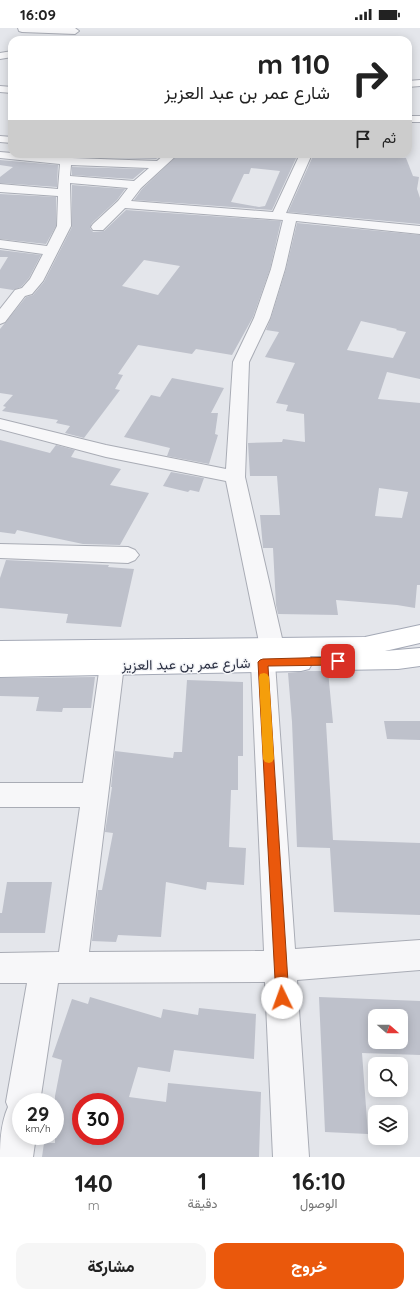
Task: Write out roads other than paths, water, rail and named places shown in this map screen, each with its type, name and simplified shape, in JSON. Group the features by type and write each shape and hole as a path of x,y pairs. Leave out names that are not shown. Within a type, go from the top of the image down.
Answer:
{"main road":[{"path":"0,650 268,655 365,646 420,634"},
{"name":"شارع عمر بن عبد العزيز","path":"0,667 112,665 268,655 398,660 420,657"}],"street":[{"path":"22,28 76,29"},
{"path":"7,167 14,158"},
{"path":"0,292 20,293 27,290 36,281 64,226 64,186 67,158"},
{"path":"71,158 93,163 160,165"},
{"path":"98,228 110,214 122,204 137,185 168,158"},
{"path":"291,1157 280,966 268,655 235,477 241,362 262,318 278,269 284,216 305,158"},
{"path":"0,188 137,185"},
{"path":"122,204 284,216 420,230"},
{"path":"0,244 51,251"},
{"path":"0,318 20,293"},
{"path":"0,424 106,451 235,477"},
{"path":"0,551 128,555"},
{"path":"25,1093 58,968 95,795 112,665"},
{"path":"0,795 95,795"},
{"path":"0,968 280,966 420,955"},
{"path":"15,1157 17,1145"}]}
